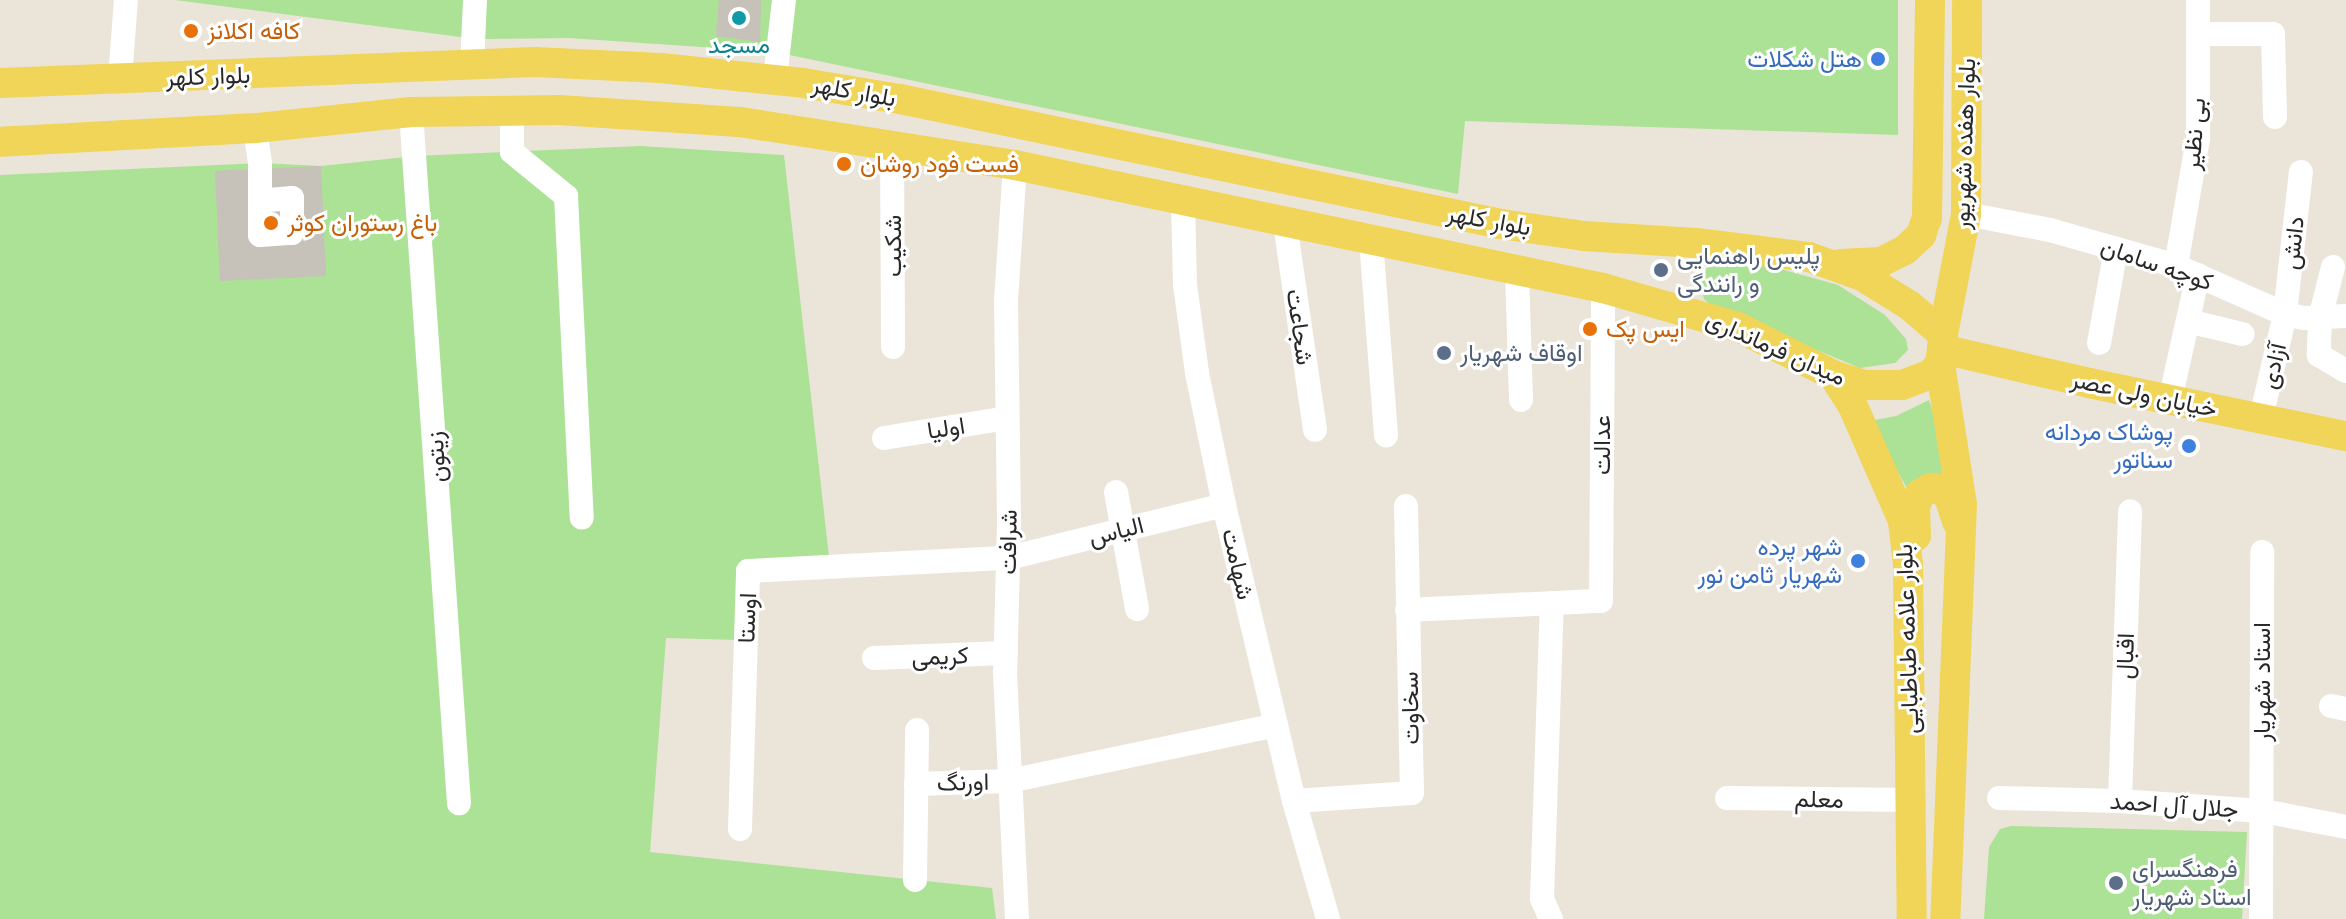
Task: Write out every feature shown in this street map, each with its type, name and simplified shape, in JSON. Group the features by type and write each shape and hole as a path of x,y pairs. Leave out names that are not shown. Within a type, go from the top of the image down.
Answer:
{"main road":[{"name":"بلوار هفده شهریور","path":"1834,264 1881,262 1906,249 1921,235 1927,218 1930,0"},
{"name":"بلوار هفده شهریور","path":"1942,349 1966,214 1967,0"},
{"name":"بلوار کلهر","path":"0,83 597,64 775,79 900,99 1501,224 1584,236 1696,243 1809,257 1834,264"},
{"name":"بلوار کلهر","path":"0,142 255,128 411,112 512,110 739,122 1015,165 1285,224 1603,288 1690,311"},
{"path":"1834,264 1888,291 1942,349"},
{"name":"میدان فرمانداری","path":"1690,311 1738,327 1833,375 1865,385 1902,385 1931,374 1942,349"},
{"name":"خیابان ولی عصر","path":"1942,349 2346,436"},
{"name":"بلوار علامه طباطبایی","path":"1942,349 1959,469 1961,540 1945,919"},
{"name":"بلوار علامه طباطبایی","path":"1833,375 1852,404 1903,521 1909,620 1912,919"},
{"path":"1909,620 1916,549 1915,507 1920,494 1930,488 1941,489 1949,497 1961,540"}],"street":[{"path":"120,79 126,0"},
{"path":"472,66 475,0"},
{"path":"775,79 784,0"},
{"name":"بی نظیر","path":"2187,271 2198,138 2198,0"},
{"path":"2199,34 2273,34 2275,117"},
{"path":"512,110 512,152 566,196 582,518"},
{"name":"زیتون","path":"411,112 459,803"},
{"path":"255,128 260,163 260,201"},
{"name":"شکیب","path":"892,145 893,347"},
{"name":"شرافت","path":"1015,165 1006,302 1006,653 1017,919"},
{"name":"دانش","path":"2285,314 2301,172"},
{"name":"شهامت","path":"1183,202 1185,285 1197,373 1224,505 1294,801 1328,919"},
{"name":"کوچه سامان","path":"1966,214 2050,230 2187,271 2285,314 2320,318 2346,316"},
{"name":"شجاعت","path":"1285,224 1315,430"},
{"path":"1371,240 1386,435"},
{"path":"2099,343 2116,249"},
{"path":"2333,267 2320,318 2319,355 2346,371"},
{"path":"2170,400 2188,321 2187,271"},
{"path":"1517,272 1521,400"},
{"name":"عدالت","path":"1552,603 1601,601 1603,288"},
{"name":"آزادی","path":"2261,418 2285,314"},
{"path":"2188,321 2242,334"},
{"name":"اولیا","path":"884,438 1007,418"},
{"path":"1116,492 1137,609"},
{"name":"الیاس","path":"1008,558 1224,505"},
{"name":"سخاوت","path":"1294,801 1412,793 1406,506"},
{"name":"اقبال","path":"2120,801 2130,511"},
{"name":"استاد شهریار","path":"2261,919 2262,552"},
{"name":"اوستا","path":"740,829 748,571 1008,558"},
{"path":"1407,610 1552,603 1542,899 1551,919"},
{"name":"کریمی","path":"874,658 1006,653"},
{"name":"اورنگ","path":"916,784 1009,781 1276,725"},
{"path":"915,880 917,730"},
{"name":"معلم","path":"1727,798 1911,800"},
{"name":"جلال آل احمد","path":"1999,798 2120,801 2263,811 2346,827"}],"green space":[{"path":"175,0 1898,0 1898,135 1465,121 1458,194 775,52 569,38 476,39"},
{"path":"640,146 784,155 829,557 742,560 740,640 666,638 650,852 992,888 996,919 0,919 0,175 260,163 321,166 415,156"},
{"path":"1718,262 1774,267 1838,285 1885,315 1906,339 1908,350 1895,363 1860,368 1713,307 1704,299 1700,280 1704,270"},
{"path":"1929,400 1955,483 1909,492 1870,421 1896,416"},
{"name":"فرهنگسرای استاد شهریار","path":"2011,826 2247,832 2242,919 1984,919 1989,847 2000,829"}],"building":[{"name":"مسجد","path":"719,0 761,0 760,42 716,36"},
{"name":"باغ رستوران کوثر","path":"321,166 326,276 220,281 215,171"}],"place":[{"name":"مسجد","path":"739,18"},
{"name":"کافه اکلانز","path":"191,31"},
{"name":"هتل شکلات","path":"1878,59"},
{"name":"فست فود روشان","path":"844,164"},
{"name":"باغ رستوران کوثر","path":"271,223"},
{"name":"پلیس راهنمایی و رانندگی","path":"1661,270"},
{"name":"ایس پک","path":"1590,329"},
{"name":"اوقاف شهریار","path":"1444,353"},
{"name":"پوشاک مردانه سناتور","path":"2189,446"},
{"name":"شهر پرده شهریار ثامن نور","path":"1858,561"},
{"name":"فرهنگسرای استاد شهریار","path":"2116,883"}]}
